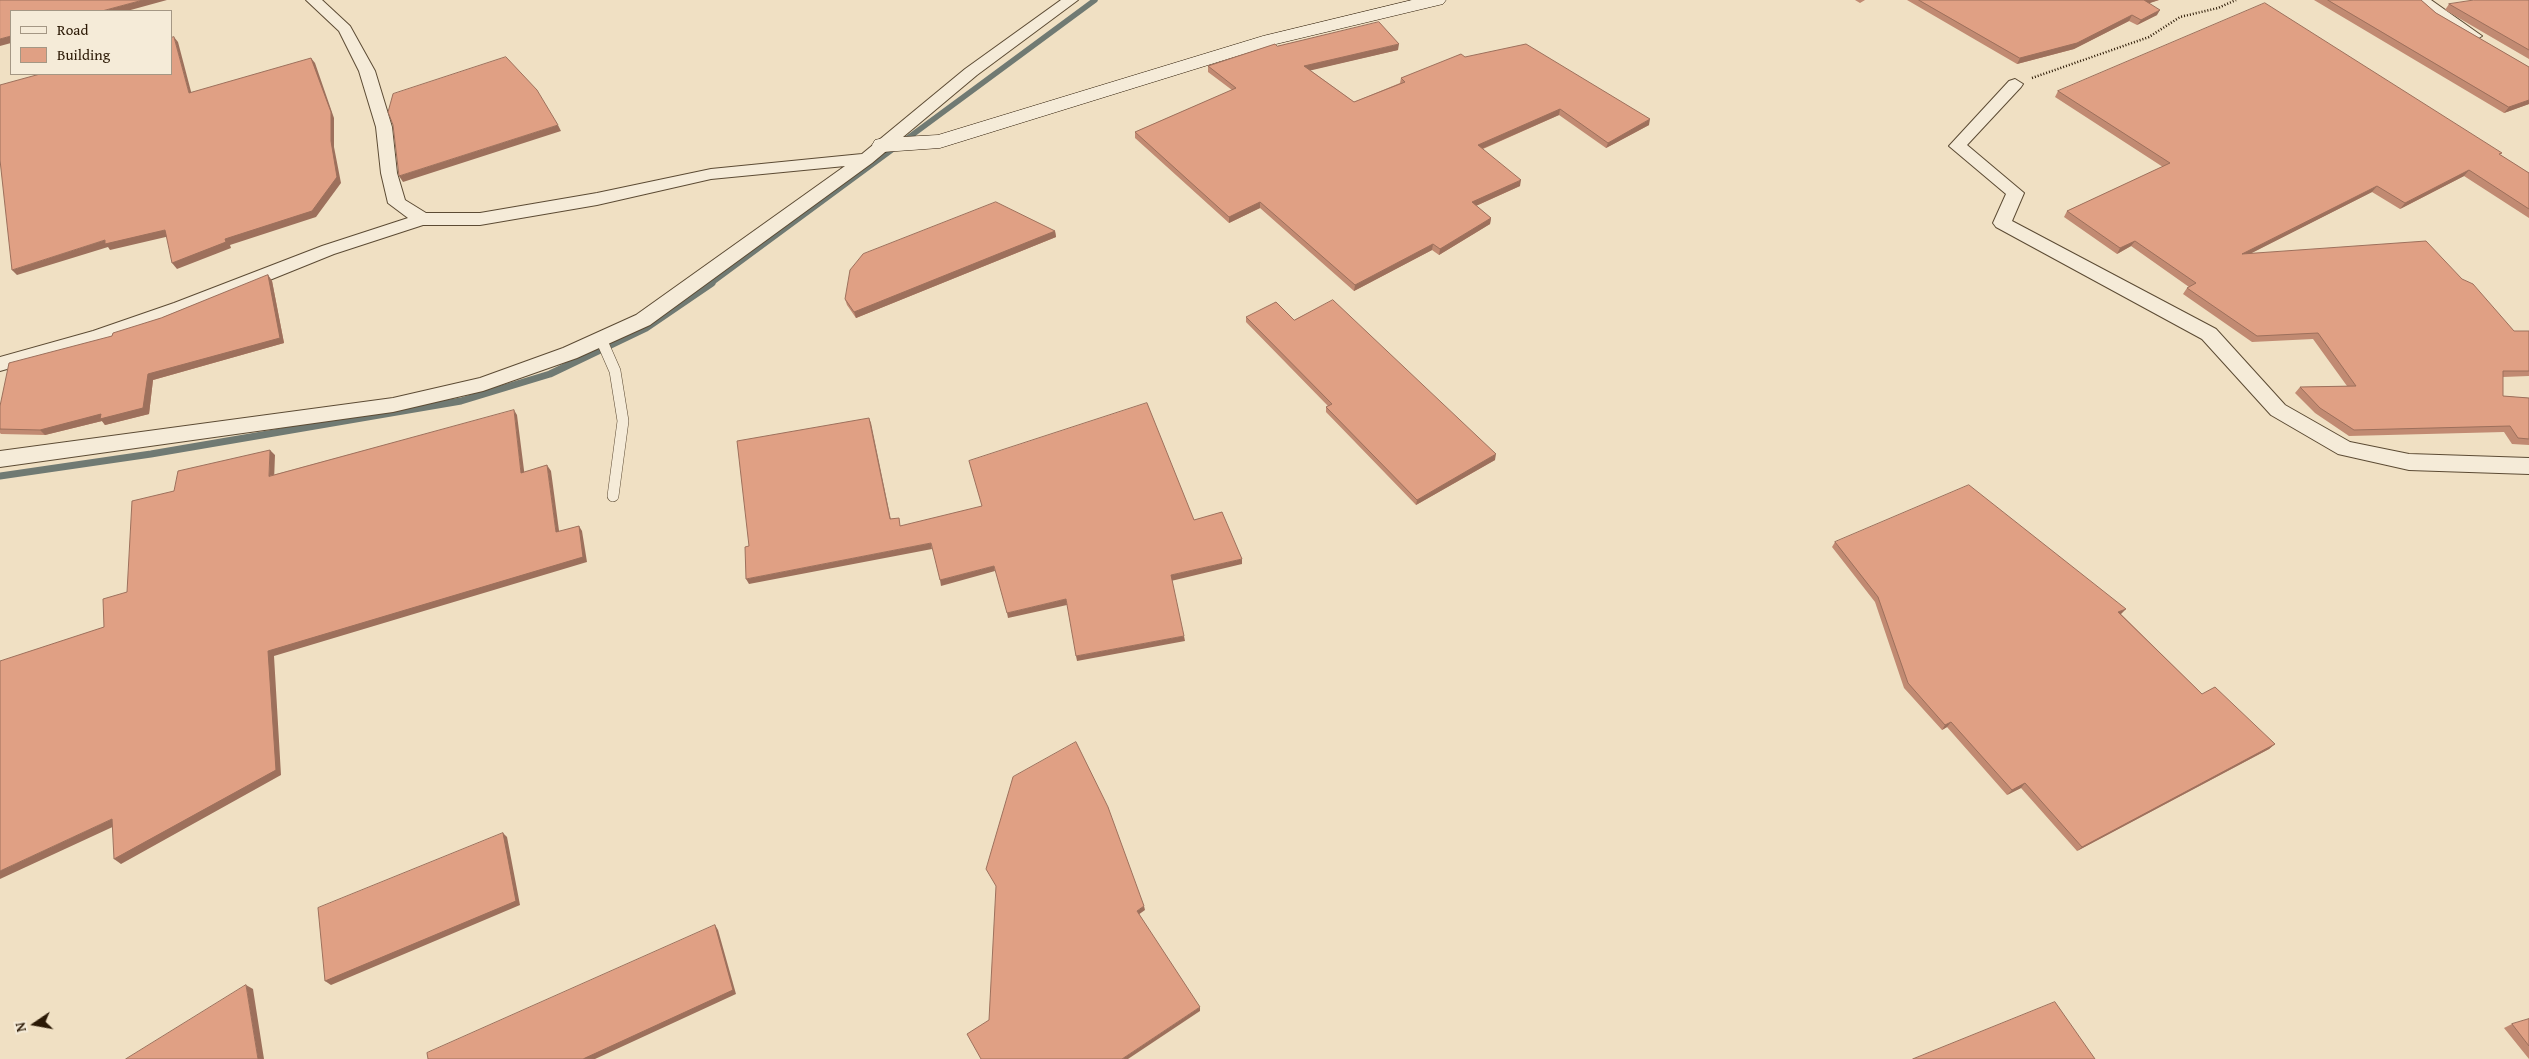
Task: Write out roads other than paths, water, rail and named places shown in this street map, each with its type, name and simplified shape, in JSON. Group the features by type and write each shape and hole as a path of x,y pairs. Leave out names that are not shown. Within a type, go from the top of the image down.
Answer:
{"street":[{"path":"313,0 345,29 366,71 384,127 389,173 397,203 422,219"},
{"path":"0,459 393,405 483,384 570,353 604,346 643,320 874,152 971,72 1071,0"},
{"path":"0,364 135,324 328,250 422,219 480,219 598,199 711,174 940,142 1270,40 1436,0"},
{"path":"2421,0 2488,45"},
{"path":"2015,84 1957,146 2015,193 2002,223 2209,334 2278,410 2345,449 2409,462 2529,466"}],"lane":[{"path":"604,346 615,371 623,421 613,496"}],"waterway":[{"path":"710,284 1095,0"},
{"path":"0,476 151,454 461,401 550,374 646,328 712,283"}]}
